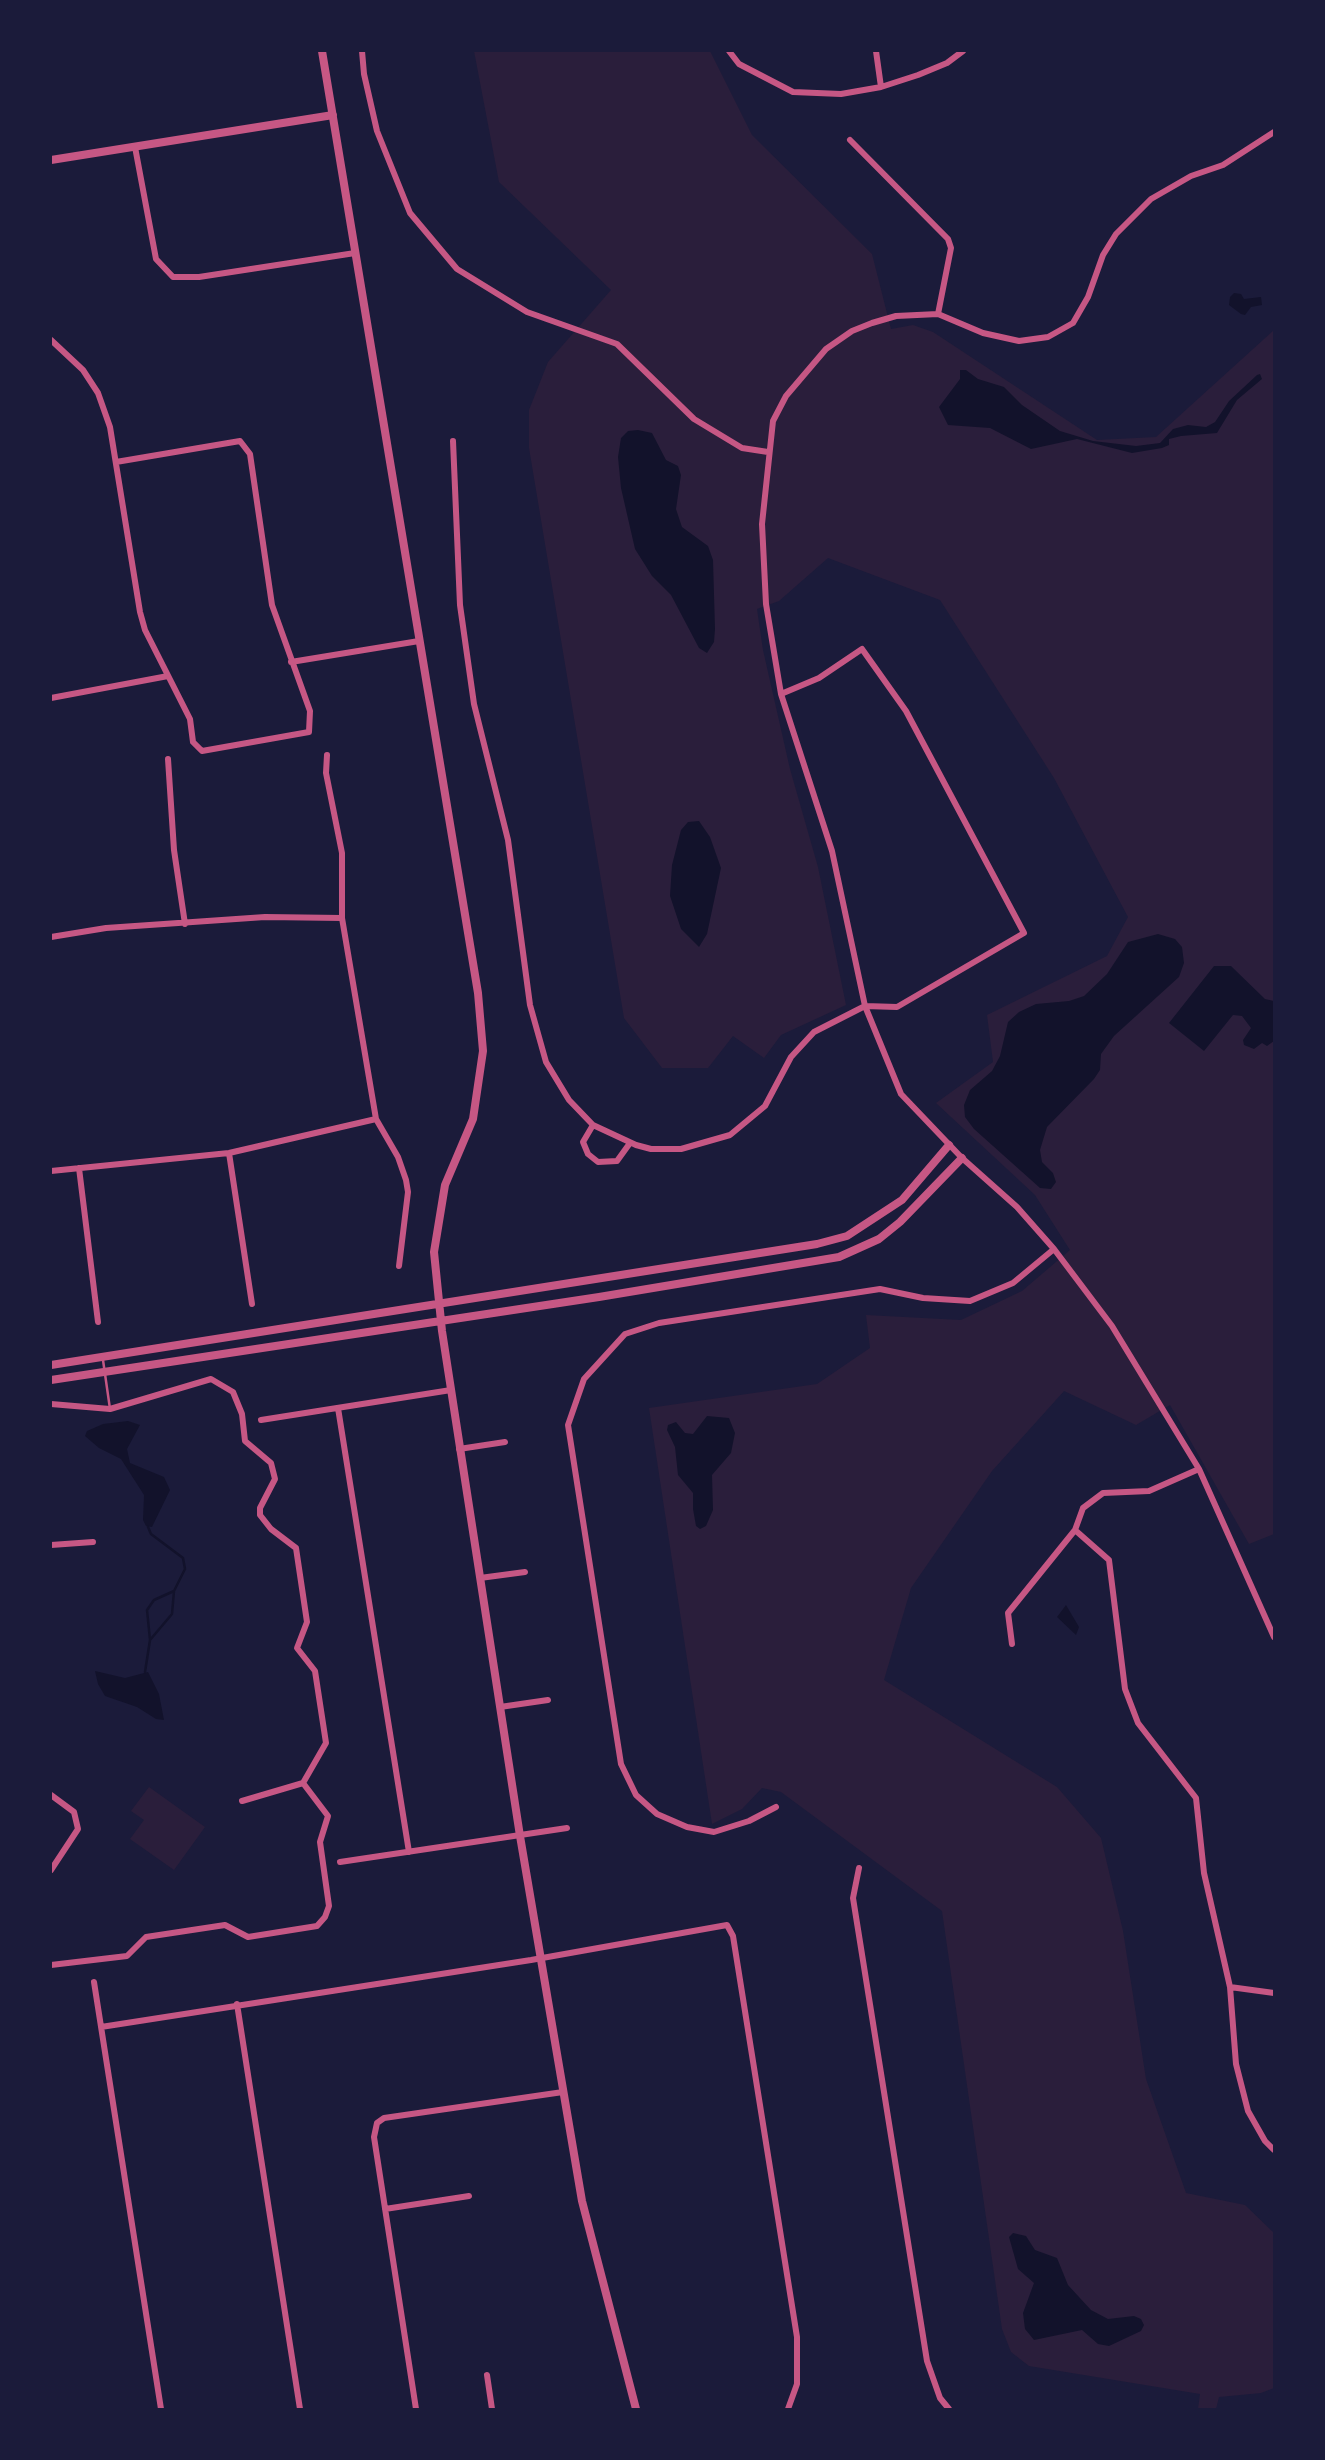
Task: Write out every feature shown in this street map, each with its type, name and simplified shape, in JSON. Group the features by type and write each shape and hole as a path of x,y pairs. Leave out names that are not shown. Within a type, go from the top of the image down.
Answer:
{"street":[{"path":"322,51 478,993 483,1051 472,1119 444,1185 434,1252 441,1321 520,1836 582,2202 636,2409"},
{"path":"362,51 364,74 377,131 410,213 457,270 527,312 617,344 694,419 742,449 768,452"},
{"path":"729,51 739,64 793,92 841,94 881,87 947,63 963,51"},
{"path":"876,51 881,87"},
{"path":"51,160 332,115"},
{"path":"1274,132 1223,165 1191,176 1151,200 1116,234 1103,256 1088,298 1073,323 1048,337 1019,341 983,333 938,314 896,316 852,331 826,349 786,397 773,421 762,524 765,604 781,694 832,850 865,1006 901,1094 962,1158 1017,1207 1054,1249 1111,1326 1199,1469 1274,1637"},
{"path":"850,140 948,239 951,248 938,314"},
{"path":"135,147 156,259 173,277 199,277 355,253"},
{"path":"51,340 83,370 98,393 110,427 140,612 145,630 190,719 193,742 202,751 309,732 310,711 290,662 272,605 250,454 240,442 116,462"},
{"path":"453,441 460,605 474,704 508,840 530,1005 546,1062 569,1100 593,1125 630,1143 650,1149 681,1149 730,1135 765,1105 791,1057 814,1032 865,1006 897,1007 1024,933 906,711 862,649 819,678 781,694"},
{"path":"290,662 419,641"},
{"path":"51,698 168,676"},
{"path":"327,755 326,773 342,853 342,918 376,1119 398,1157 406,1180 406,1207 399,1266"},
{"path":"168,759 173,838 185,924"},
{"path":"51,937 106,928 265,917 342,918"},
{"path":"51,1171 229,1153 376,1119"},
{"path":"593,1125 583,1142 588,1154 598,1162 617,1161 630,1143"},
{"path":"51,1365 817,1244 847,1236 902,1200 949,1145"},
{"path":"229,1153 251,1304"},
{"path":"51,1380 839,1257 879,1239 900,1222 962,1158"},
{"path":"79,1168 98,1322"},
{"path":"776,1807 749,1821 714,1832 687,1827 657,1814 636,1795 621,1764 568,1425 584,1379 625,1334 659,1323 880,1289 923,1298 970,1301 1013,1283 1054,1249"},
{"path":"51,1404 110,1409 211,1379 233,1392 242,1414 245,1441 271,1463 275,1479 260,1508 260,1516 271,1529 296,1548 307,1622 297,1648 315,1671 326,1743 303,1783 242,1801"},
{"path":"261,1420 451,1390"},
{"path":"338,1408 408,1852"},
{"path":"459,1449 505,1441"},
{"path":"1012,1644 1008,1613 1075,1530 1083,1508 1103,1493 1149,1491 1199,1469"},
{"path":"1075,1530 1109,1560 1125,1689 1138,1723 1196,1798 1204,1873 1230,1987 1236,2064 1248,2111 1265,2141 1274,2150"},
{"path":"51,1545 93,1542"},
{"path":"480,1578 525,1572"},
{"path":"1266,1618 1274,1615"},
{"path":"500,1707 548,1700"},
{"path":"51,1965 127,1956 146,1937 225,1925 248,1937 317,1926 325,1917 329,1906 320,1842 328,1816 303,1783"},
{"path":"51,1795 74,1812 78,1823 77,1835 51,1870"},
{"path":"340,1862 567,1828"},
{"path":"859,1868 853,1898 927,2361 940,2398 948,2409"},
{"path":"101,2027 540,1958 727,1925 733,1936 797,2337 797,2384 788,2409"},
{"path":"94,1982 161,2409"},
{"path":"1230,1987 1274,1993"},
{"path":"237,2004 300,2409"},
{"path":"416,2409 374,2137 377,2123 384,2118 563,2092"},
{"path":"385,2209 469,2196"},
{"path":"487,2375 492,2409"}],"lane":[{"path":"102,1357 110,1409"}],"shaded area":[{"path":"474,51 710,51 752,135 872,254 891,329 913,325 933,332 1097,440 1156,437 1274,330 1274,1534 1249,1544 1170,1405 1136,1425 1064,1391 992,1471 911,1588 884,1680 1057,1787 1101,1838 1123,1931 1146,2079 1186,2193 1245,2205 1274,2233 1274,2388 1261,2393 1219,2397 1216,2409 1198,2409 1200,2394 1029,2366 1011,2352 1002,2329 942,1911 781,1792 762,1788 742,1809 712,1824 649,1408 817,1384 870,1348 866,1315 961,1320 1022,1291 1070,1250 1035,1195 936,1103 993,1062 987,1015 1107,956 1128,917 1054,778 940,600 828,558 779,601 757,609 763,650 790,769 818,867 846,1005 781,1035 764,1058 733,1036 708,1068 662,1068 624,1018 529,448 529,410 548,362 611,290 499,182"},
{"path":"1234,293 1241,294 1244,299 1261,297 1262,305 1251,307 1245,315 1241,314 1229,305 1230,297"},
{"path":"960,370 966,370 978,379 1004,387 1022,405 1060,431 1093,441 1136,446 1160,443 1173,429 1188,425 1206,427 1215,422 1229,401 1257,375 1260,374 1262,379 1237,400 1217,433 1181,436 1169,439 1169,445 1162,448 1132,453 1077,439 1031,449 990,428 948,425 939,407 960,379"},
{"path":"628,431 652,433 666,460 678,466 681,475 676,509 682,527 708,546 713,560 715,629 714,642 707,653 699,648 671,595 652,576 635,549 621,488 618,457 621,438"},
{"path":"699,821 710,837 721,868 707,934 699,947 681,929 670,896 672,865 681,830 688,822"},
{"path":"1158,934 1175,939 1182,947 1184,963 1179,977 1114,1036 1101,1054 1100,1070 1094,1079 1047,1127 1040,1150 1042,1162 1053,1173 1056,1182 1051,1189 1040,1188 974,1129 965,1117 964,1105 970,1090 992,1071 1000,1056 1008,1022 1019,1012 1036,1004 1069,1001 1084,996 1107,974 1128,942"},
{"path":"1214,966 1231,966 1265,999 1274,1001 1274,1041 1267,1046 1262,1043 1254,1049 1244,1045 1243,1040 1251,1028 1242,1016 1233,1015 1204,1051 1169,1023"},
{"path":"707,1416 729,1418 735,1433 731,1453 712,1475 713,1510 706,1526 700,1529 696,1526 693,1493 678,1475 675,1447 667,1430 668,1425 676,1422 685,1433 693,1434"},
{"path":"128,1421 140,1425 127,1449 130,1463 164,1477 170,1490 152,1527 146,1526 143,1520 144,1495 121,1459 99,1448 85,1436 87,1431 103,1424"},
{"path":"1066,1605 1079,1627 1076,1635 1057,1617"},
{"path":"95,1671 125,1678 148,1672 159,1694 164,1720 105,1696"},
{"path":"149,1787 205,1827 174,1870 130,1839 144,1820 131,1811"},
{"path":"1013,2233 1026,2236 1035,2250 1057,2258 1068,2285 1091,2310 1108,2319 1134,2316 1141,2319 1144,2325 1141,2331 1109,2346 1098,2344 1082,2330 1034,2340 1025,2329 1023,2313 1034,2283 1018,2269 1009,2237"}],"waterway":[{"path":"148,1527 151,1534 183,1558 185,1569 174,1591 172,1614 150,1640"},
{"path":"145,1672 150,1640 147,1610 154,1600 174,1591"}]}
